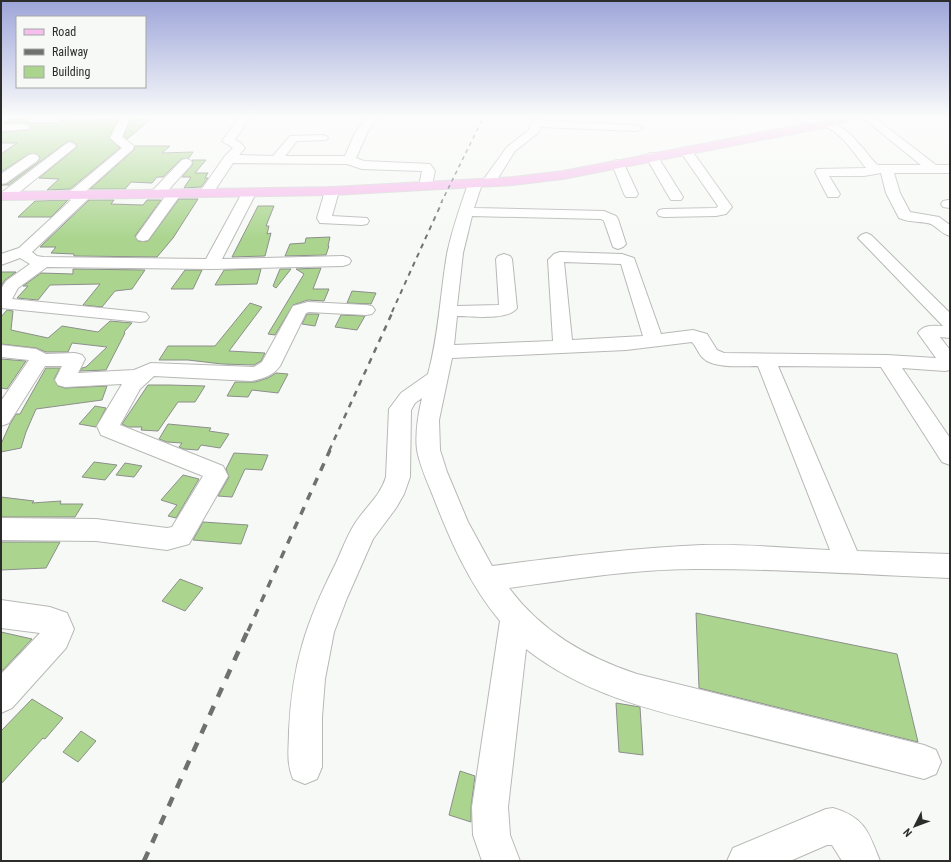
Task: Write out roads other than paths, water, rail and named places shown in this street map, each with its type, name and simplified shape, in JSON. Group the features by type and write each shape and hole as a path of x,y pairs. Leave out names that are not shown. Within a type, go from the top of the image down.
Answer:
{"main road":[{"path":"4,196 332,191 482,184 557,176 618,164 638,158"}],"street":[{"path":"1,180 32,158"},
{"path":"4,196 54,158"},
{"path":"1,260 20,253 117,158"},
{"path":"206,193 229,159 269,158"},
{"path":"276,172 281,158"},
{"path":"289,158 349,160 362,165 422,166 426,167 429,171 426,186"},
{"path":"504,158 482,184 466,212 458,240 440,364 428,432 428,445 431,459 454,521 466,546 505,607 525,629 554,652 608,681 637,690 924,762"},
{"path":"654,158 676,197"},
{"path":"664,213 716,212 725,208 691,158"},
{"path":"864,158 872,167 882,170 904,215 914,218 934,220 950,232"},
{"path":"919,158 933,169"},
{"path":"157,194 186,163"},
{"path":"618,164 631,194"},
{"path":"833,194 821,172 950,169"},
{"path":"332,191 324,218 325,220 362,221"},
{"path":"212,264 250,193"},
{"path":"143,237 174,194"},
{"path":"466,212 604,215 611,219 618,244"},
{"path":"866,238 950,323"},
{"path":"1,253 20,253 29,258 43,262 212,264 343,261"},
{"path":"563,346 556,260 560,258 622,259 628,261 654,340"},
{"path":"447,311 506,310 508,308 504,259"},
{"path":"43,262 12,285 1,303 140,318"},
{"path":"1,529 96,530 167,539 180,536 216,476 215,472 109,429 108,426 137,377 151,369 251,374 259,373 270,366 299,310 302,308 366,310"},
{"path":"305,767 308,693 311,667 317,640 327,613 363,533 370,522 393,495 396,487 398,477 400,409 408,398 440,364 563,346 626,344 696,337 702,340 710,354 722,359 886,361 945,364 947,359 927,333 928,331 950,332"},
{"path":"1,351 36,355 40,360"},
{"path":"40,360 75,359 65,380 137,377"},
{"path":"1,418 40,360"},
{"path":"765,360 848,562"},
{"path":"886,361 950,456"},
{"path":"487,579 591,565 704,557 950,566"},
{"path":"1,614 50,621 57,623 59,630 56,638 1,697"},
{"path":"501,861 496,851 490,831 490,807 516,618"},
{"path":"746,861 812,832 834,826 844,831 854,842 861,861"}],"railway":[{"path":"441,203 463,158"},
{"path":"392,312 442,202"},
{"path":"329,451 393,311"},
{"path":"248,631 330,450"},
{"path":"144,861 248,630"}]}
